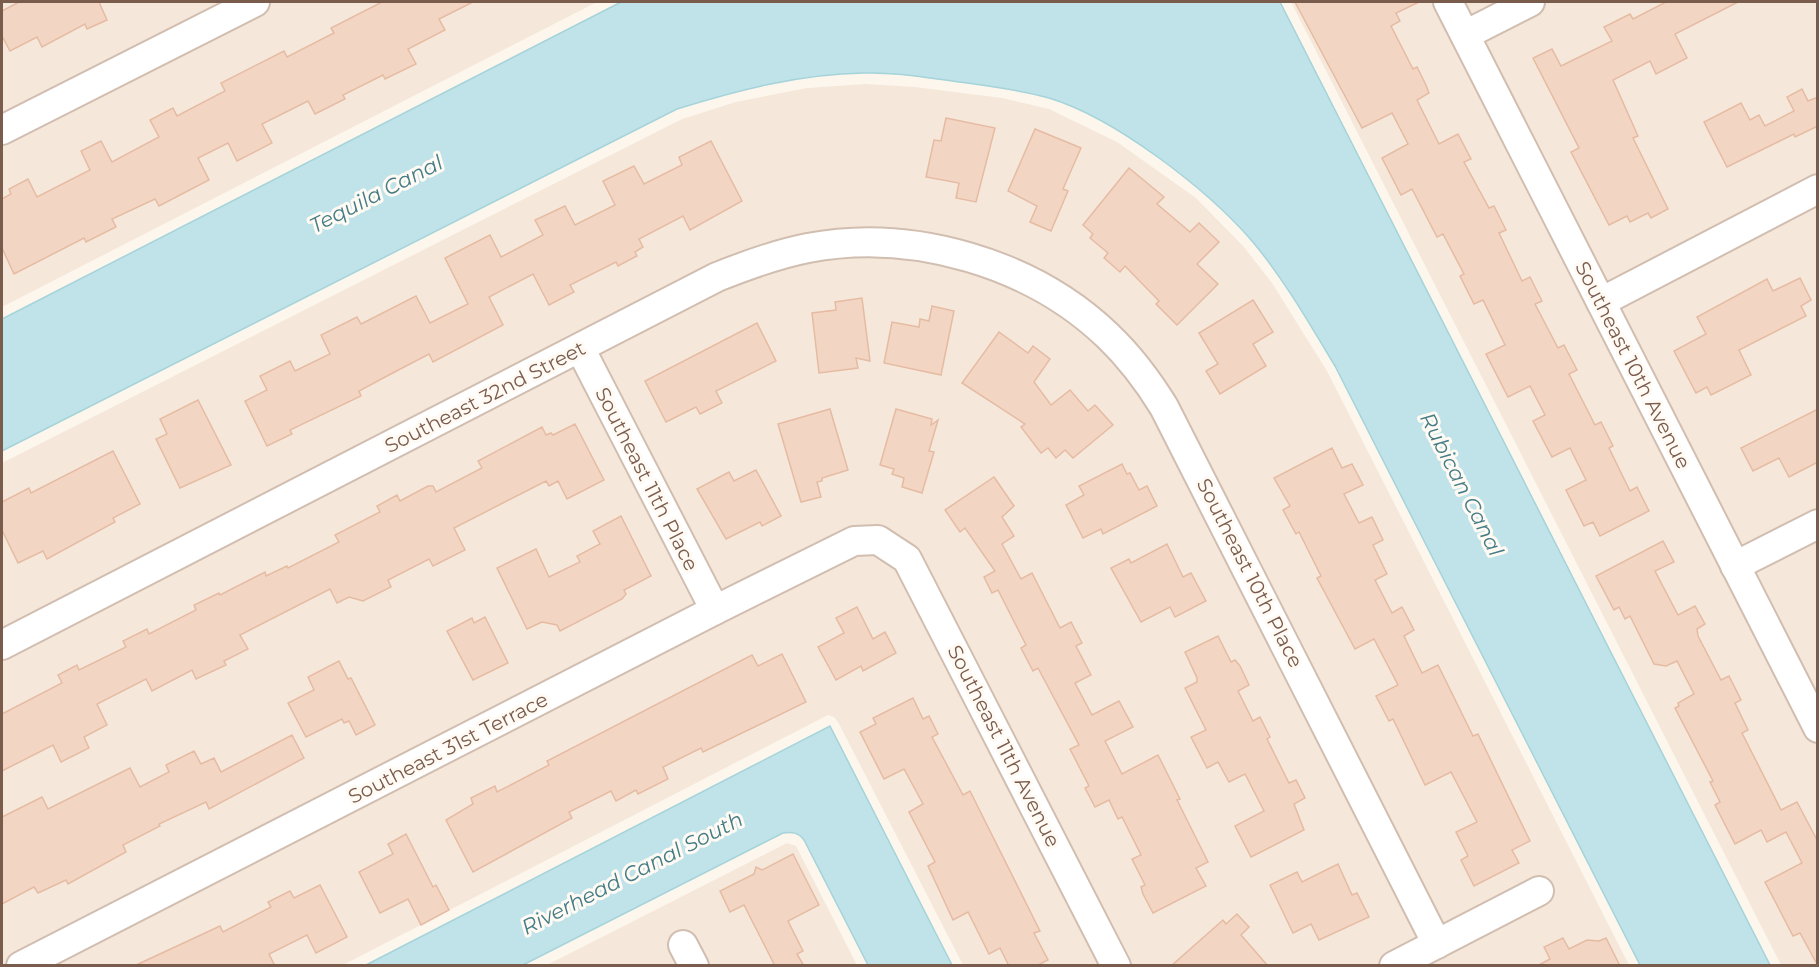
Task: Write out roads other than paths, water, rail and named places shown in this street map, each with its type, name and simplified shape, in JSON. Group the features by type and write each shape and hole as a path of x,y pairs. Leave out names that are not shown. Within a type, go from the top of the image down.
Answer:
{"street":[{"path":"2,130 255,2"},
{"name":"Southeast 10th Avenue","path":"1448,2 1818,728"},
{"path":"1465,35 1530,2"},
{"path":"1601,302 1818,189"},
{"name":"Southeast 32nd Street","path":"2,645 717,277 748,265 810,248 869,244 927,248 992,266"},
{"name":"Southeast 10th Place","path":"992,266 1042,288 1088,318 1129,358 1153,390 1272,615 1437,944"},
{"name":"Southeast 11th Place","path":"580,348 715,610"},
{"path":"1735,566 1818,524"},
{"name":"Southeast 31st Terrace","path":"21,966 715,610 854,541 878,540"},
{"name":"Southeast 11th Avenue","path":"878,540 907,559 1116,966"},
{"path":"1394,966 1539,891"}],"water":[{"path":"621,2 1280,2 1770,965 1640,965 1335,366 1285,286 1252,241 1185,178 1130,138 1102,121 1049,98 1004,88 924,77 864,73 816,76 769,84 677,109 2,451 2,319"},
{"name":"Riverhead Canal South","path":"830,726 952,965 868,965 804,840 797,834 783,833 523,965 366,965"}],"water label":[{"name":"Tequila Canal","path":"376,194"},
{"name":"Rubican Canal","path":"1462,484"}]}
